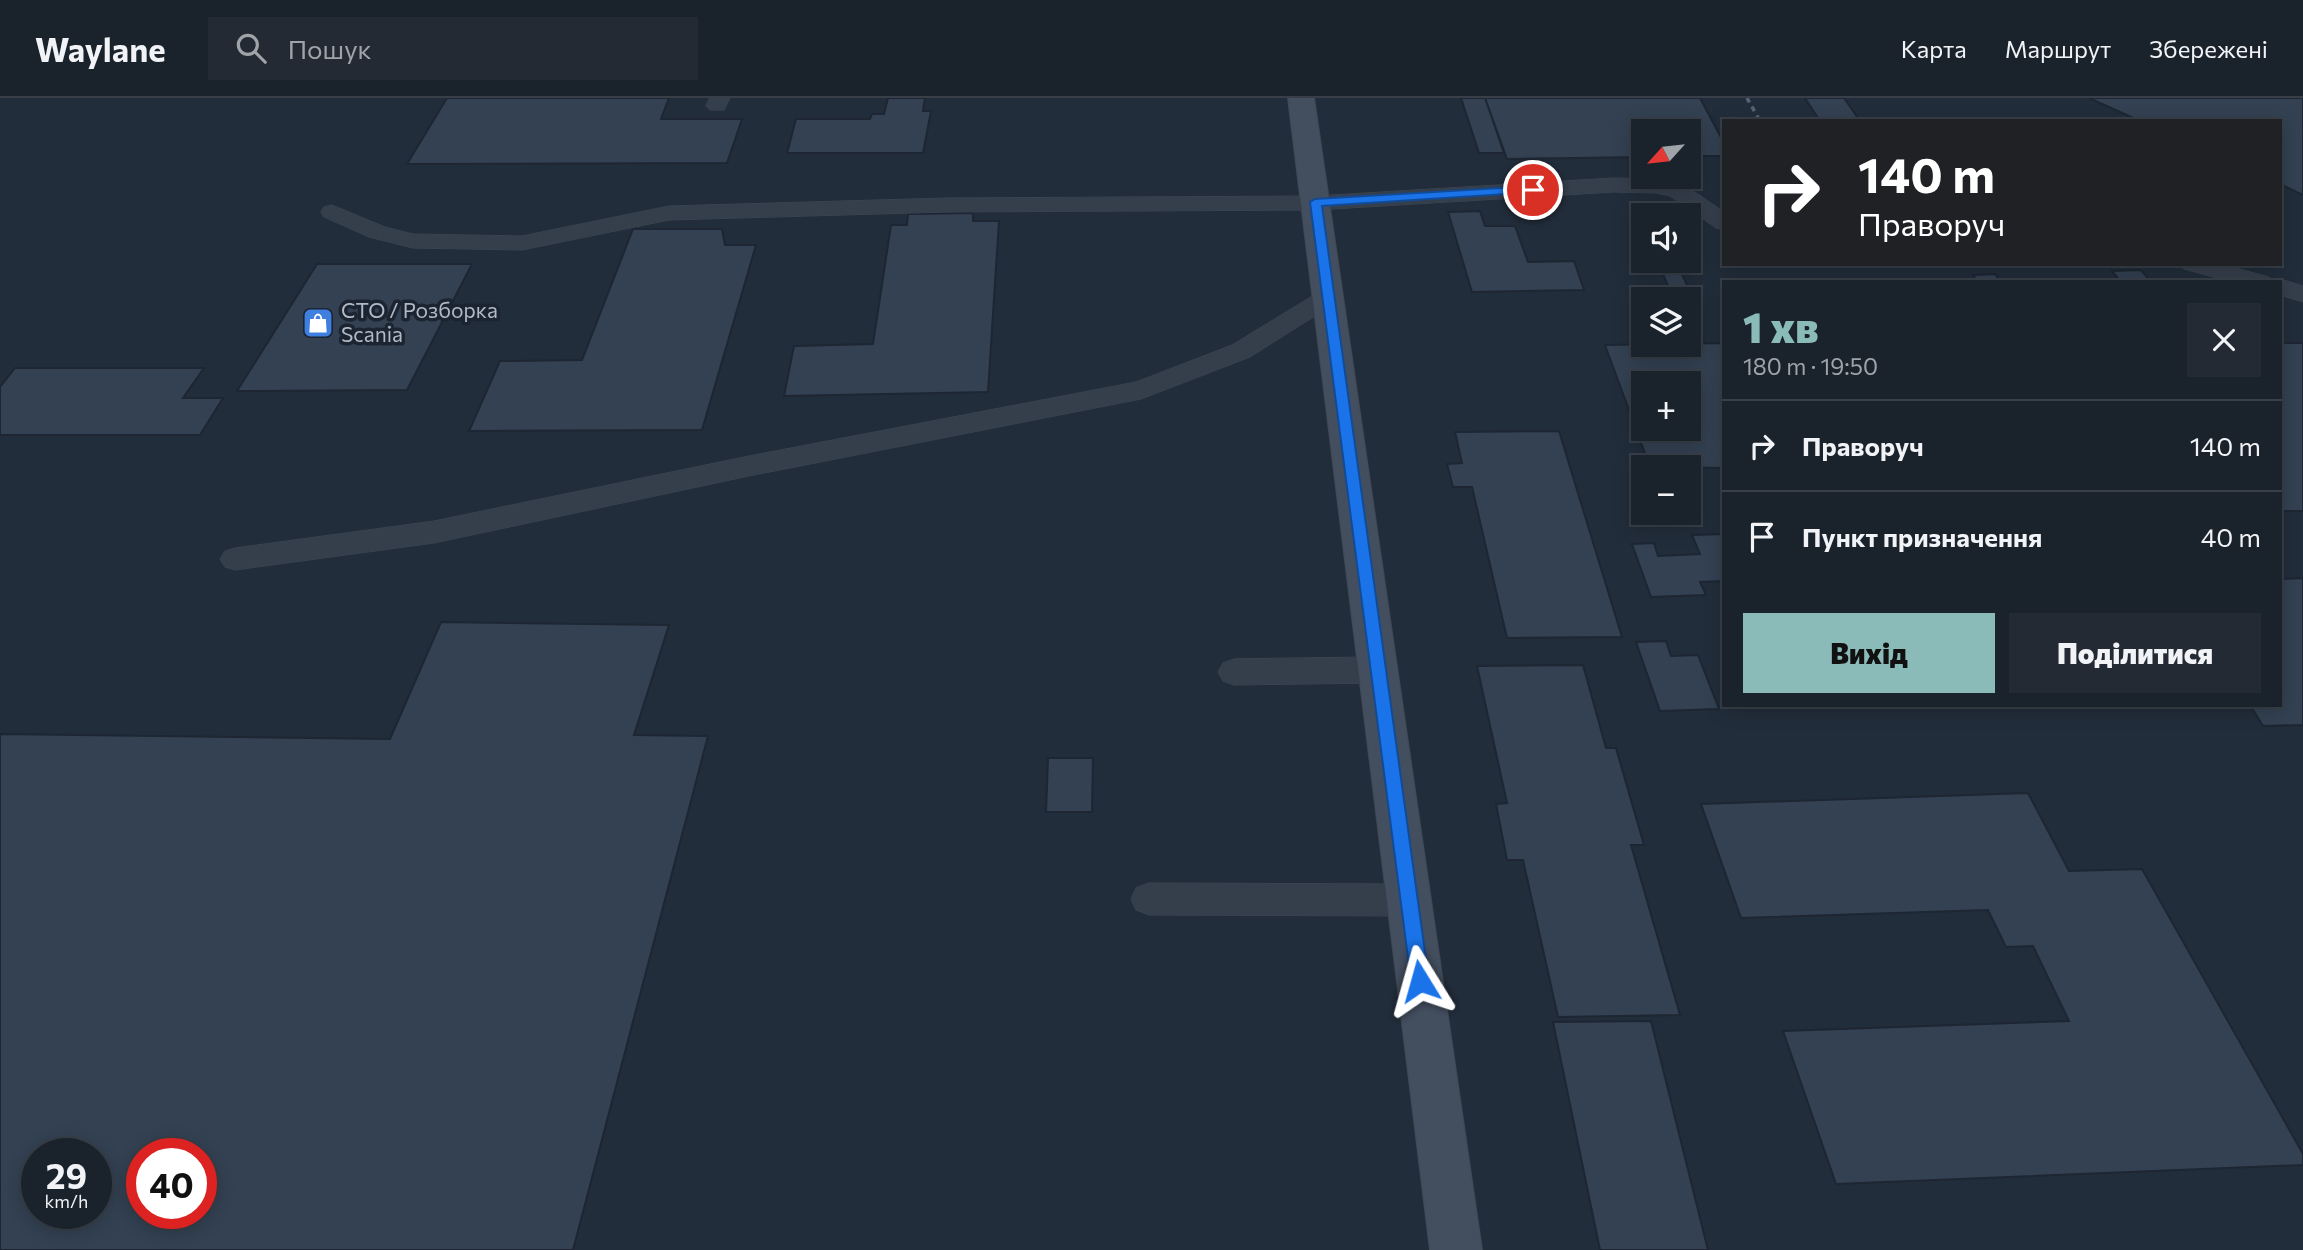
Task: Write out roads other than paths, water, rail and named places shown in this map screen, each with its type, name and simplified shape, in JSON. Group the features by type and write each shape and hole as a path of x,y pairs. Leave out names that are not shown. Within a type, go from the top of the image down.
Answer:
{"street":[{"path":"1301,98 1456,1250"}],"lane":[{"path":"332,212 377,232 413,241 522,243 669,213 947,205 1315,202 1614,185 1656,186 1678,191 1722,222"},
{"path":"2200,266 2252,280"},
{"path":"2282,288 2303,294"},
{"path":"235,559 434,533 736,469 1141,390 1241,351 1328,297"},
{"path":"1234,672 1378,670"},
{"path":"1149,900 1409,900"}],"railway":[{"path":"1747,98 1759,119"}],"place":[{"name":"СТО / Розборка Scania","path":"318,323"}]}
